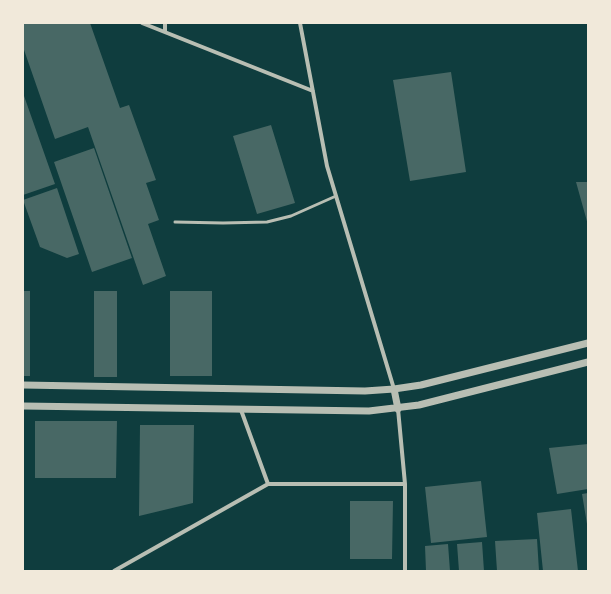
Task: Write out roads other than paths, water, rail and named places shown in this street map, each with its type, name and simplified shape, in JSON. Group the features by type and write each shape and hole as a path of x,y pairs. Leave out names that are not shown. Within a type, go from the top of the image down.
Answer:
{"street":[{"path":"142,23 313,91"},
{"path":"165,23 165,32"},
{"path":"300,23 327,166 394,389 398,409 406,484 405,571"},
{"path":"23,385 365,391 394,389 421,385 588,343"},
{"path":"23,406 369,412 398,409 588,362"},
{"path":"241,410 268,484"},
{"path":"114,571 268,484 406,484"}],"lane":[{"path":"175,222 267,222 291,216 336,196"}]}
